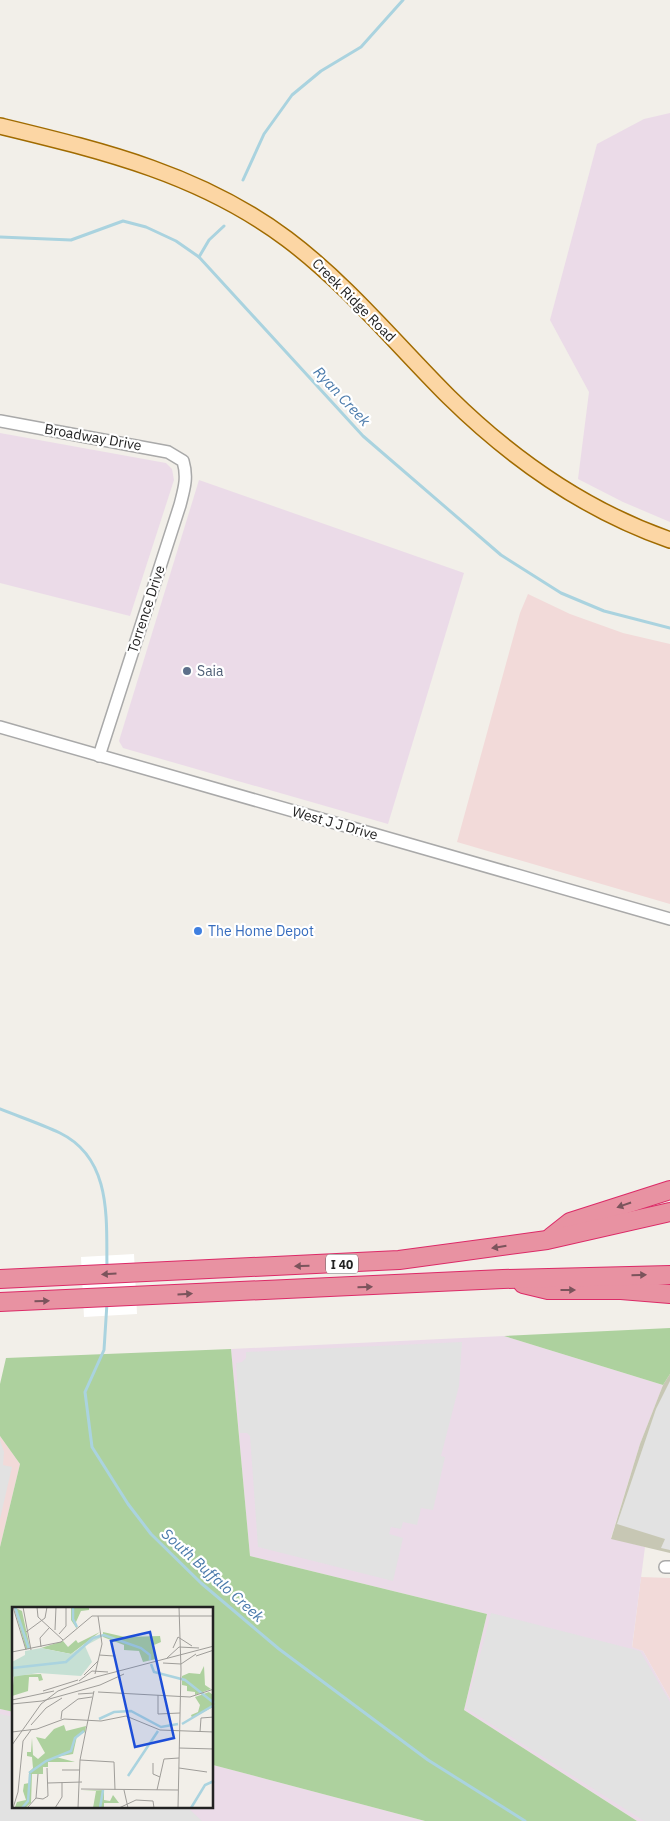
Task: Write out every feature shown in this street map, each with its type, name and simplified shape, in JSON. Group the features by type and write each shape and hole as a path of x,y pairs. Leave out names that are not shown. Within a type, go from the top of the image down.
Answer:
{"highway":[{"path":"547,1240 570,1222 670,1190"},
{"name":"I 40","path":"0,1279 399,1260 547,1240 670,1212"},
{"name":"I 40","path":"0,1302 503,1279 670,1274"},
{"path":"503,1279 548,1290 622,1290 670,1294"}],"main road":[{"name":"Creek Ridge Road","path":"0,126 111,153 204,188 240,207 286,238 312,259 462,409 524,464 592,506 670,540"}],"street":[{"name":"Broadway Drive","path":"0,421 152,448 168,452 183,461"},
{"name":"Torrence Drive","path":"99,756 180,506 188,476 183,461"},
{"name":"West J J Drive","path":"0,727 670,919"}],"shaded area":[{"path":"670,113 670,522 623,502 578,479 589,392 550,320 597,144 644,119"},
{"path":"0,433 166,463 172,469 174,480 130,616 0,583"},
{"path":"199,480 464,573 388,824 123,748 119,741"},
{"path":"528,594 570,614 623,633 670,644 670,904 457,842 520,613"},
{"path":"504,1336 663,1385 640,1444 611,1538 645,1547 632,1647 643,1651 670,1699 670,1821 637,1821 464,1710 487,1614 250,1556 231,1349"},
{"path":"462,1342 459,1386 441,1456 445,1457 433,1510 421,1508 417,1525 403,1522 401,1529 391,1527 389,1534 403,1538 393,1581 258,1547 250,1436 247,1433 240,1433 236,1363 242,1362 246,1358 246,1352"},
{"path":"670,1374 670,1553 611,1539 640,1444 663,1385"},
{"path":"670,1381 670,1550 661,1548 665,1539 617,1524 656,1409"},
{"path":"0,1436 20,1464 0,1547"},
{"path":"0,1440 4,1452 3,1465 12,1467 0,1519"},
{"path":"641,1577 670,1578 670,1699 643,1651 632,1648"},
{"path":"491,1613 640,1651 670,1702 670,1821 644,1821 466,1708"},
{"path":"0,1709 12,1712 12,1808 214,1808 214,1765 425,1821 0,1821"},
{"path":"0,1714 12,1717 12,1808 188,1808 202,1821 0,1821"}],"green space":[{"path":"670,1328 670,1374 663,1385 504,1336"},
{"path":"231,1349 250,1556 487,1614 464,1710 637,1821 425,1821 214,1765 214,1607 12,1607 12,1712 0,1709 0,1547 20,1464 0,1436 0,1384 6,1358"}],"pier":[{"path":"134,1254 137,1314 84,1317 81,1257"}],"waterway":[{"path":"243,180 264,134 292,95 321,71 361,47 403,0"},
{"name":"Ryan Creek","path":"0,237 71,240 123,221 146,227 176,241 199,257 363,436 501,555 561,593 604,611 670,628"},
{"path":"199,257 209,240 224,226"},
{"name":"South Buffalo Creek","path":"0,1109 60,1133 77,1144 90,1158 98,1175 106,1212 107,1269"},
{"name":"South Buffalo Creek","path":"107,1303 104,1350 85,1392 92,1447 128,1504 151,1534 201,1583 279,1649 428,1760 525,1821"}],"place":[{"name":"Saia","path":"187,671"},
{"name":"The Home Depot","path":"198,931"}]}
